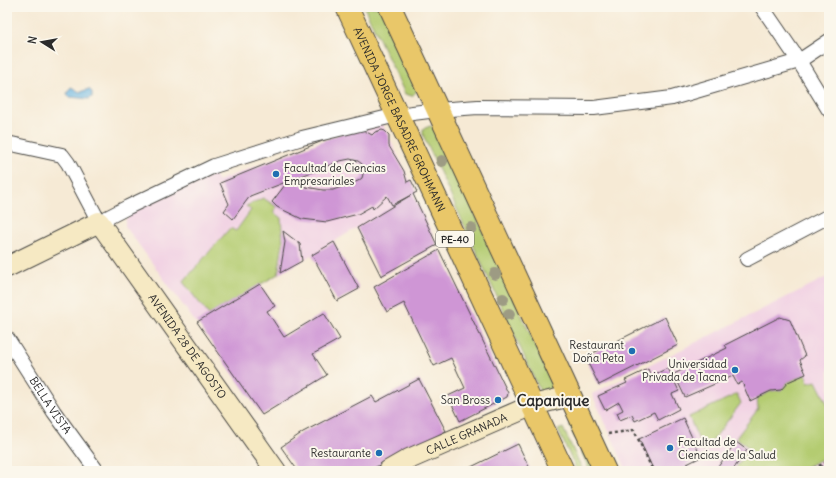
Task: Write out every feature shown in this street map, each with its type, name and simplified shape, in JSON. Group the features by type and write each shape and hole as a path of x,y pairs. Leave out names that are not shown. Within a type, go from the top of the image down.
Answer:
{"highway":[{"name":"AVENIDA JORGE BASADRE GROHMANN","path":"347,7 563,471"},
{"path":"390,7 605,471"}],"street":[{"path":"762,7 799,61 829,110"},
{"path":"7,267 214,166 302,138 397,115 437,110 478,107 594,108 672,98 799,61 829,41"},
{"path":"7,143 62,155 68,163 99,222"},
{"path":"746,259 829,216"},
{"name":"AVENIDA 28 DE AGOSTO","path":"99,222 276,471"},
{"name":"BELLA VISTA","path":"7,338 54,412 97,471"},
{"name":"CALLE GRANADA","path":"388,471 409,460 532,405 570,396"}],"path":[{"path":"607,434 634,430 653,471"},
{"path":"808,471 829,461"}],"shaded area":[{"path":"381,121 416,193 196,323 125,226 125,221 129,212 214,174 217,181 341,134"},
{"name":"Universidad Privada de Tacna","path":"829,276 829,471 627,471 592,394"}],"green space":[{"path":"364,7 382,7 417,91 412,96 405,94"},
{"path":"430,126 436,128 554,386 550,392 545,394 540,391 423,135 423,129"},
{"path":"263,198 277,207 273,212 281,218 283,243 278,274 209,315 183,282 230,228 236,231 251,210 246,206"},
{"path":"806,374 808,383 816,381 829,407 829,456 797,471 734,471 749,448 736,438 758,409 757,398 771,391 781,390 788,382"},
{"path":"737,394 741,403 704,452 689,417"},
{"path":"574,422 596,471 590,471 569,425"},
{"path":"563,428 583,471 577,471 558,430"}],"water":[{"path":"71,87 80,92 89,89 92,92 92,97 89,99 69,97 67,93"}],"building":[{"name":"Facultad de Ciencias Empresariales","path":"363,130 372,135 375,132 382,130 385,131 389,135 389,146 404,171 407,182 411,180 417,192 413,194 437,245 381,276 357,228 411,195 392,205 387,196 373,209 372,206 358,214 327,222 302,219 277,207 272,202 288,181 250,196 233,219 224,211 229,204 220,183 342,133","holes":["350,159 358,161 362,164 364,170 362,178 358,181 333,190 306,187 300,184 298,180 289,181 340,161"]},
{"path":"283,231 300,244 302,261 280,273 285,242"},
{"path":"334,242 359,289 337,301 312,255"},
{"path":"439,250 508,393 507,397 460,421 448,396 465,388 451,358 434,366 404,303 387,312 374,287"},
{"path":"260,284 275,306 267,311 284,337 324,313 340,339 313,354 327,375 262,415 197,322"},
{"name":"Restaurant Doña Peta","path":"665,317 678,345 599,385 585,357"},
{"path":"780,317 790,320 805,356 800,360 806,374 788,382 781,390 771,391 750,401 742,382 737,384 733,376 685,397 674,374 727,348 725,345"},
{"path":"668,368 679,391 672,394 679,409 658,420 654,412 635,421 632,415 620,420 617,413 623,410 619,402 605,410 598,396 627,383 625,380 648,369 651,376"},
{"path":"419,379 446,431 368,471 298,471 281,447 303,432 372,396 376,402"},
{"name":"Facultad de Ciencias de la Salud","path":"683,418 701,457 687,464 691,471 654,471 639,439"},
{"path":"736,442 747,450 732,471 715,471"},
{"path":"518,444 531,471 463,471"},
{"path":"829,464 829,471 814,471"}],"place":[{"name":"Facultad de Ciencias Empresariales","path":"276,174"},
{"name":"Restaurant Doña Peta","path":"632,351"},
{"name":"Universidad Privada de Tacna","path":"735,370"},
{"name":"San Bross","path":"498,400"},
{"name":"Facultad de Ciencias de la Salud","path":"670,448"},
{"name":"Restaurante","path":"379,453"}],"district":[{"name":"Capanique","path":"553,400"}]}
